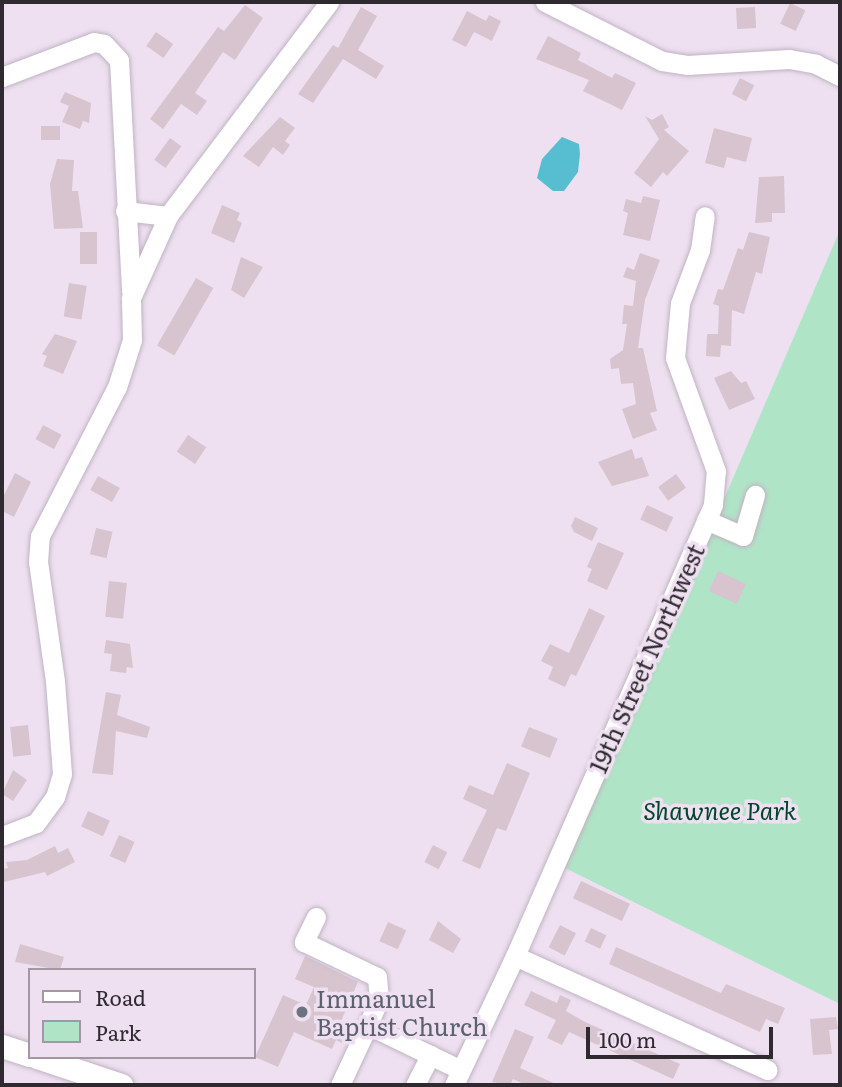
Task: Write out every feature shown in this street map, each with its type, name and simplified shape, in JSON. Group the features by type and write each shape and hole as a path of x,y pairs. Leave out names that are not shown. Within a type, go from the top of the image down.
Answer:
{"main road":[{"path":"2,1046 28,1054"},
{"path":"43,1059 121,1085"}],"street":[{"path":"131,298 167,216 329,2"},
{"path":"545,2 662,61 687,65 789,59 816,64 840,76"},
{"path":"2,77 94,42 114,52 121,78 124,211 132,340 117,387 40,536 38,562 55,681 62,774 55,797 36,823 2,836"},
{"path":"124,211 167,216"},
{"name":"19th Street Northwest","path":"457,1077 515,956 706,520 716,471 675,358 680,303 700,250 705,216"},
{"path":"706,520 743,536 755,495"},
{"path":"316,917 304,943 377,977 379,999 340,1085"},
{"path":"515,956 768,1070"},
{"path":"368,1025 430,1055 457,1077"},
{"path":"415,1085 430,1055"}],"green space":[{"name":"Shawnee Park","path":"840,230 840,1004 565,868"}],"water":[{"path":"562,137 579,144 578,172 564,191 553,191 537,178 542,159"}],"building":[{"path":"790,3 805,10 796,31 780,24"},
{"path":"245,5 263,18 235,60 223,52 205,78 195,93 207,101 197,115 181,104 163,129 150,119 218,27 224,31"},
{"path":"361,7 377,16 358,50 384,66 376,79 343,59 313,103 298,94 333,45 338,48"},
{"path":"755,7 756,28 737,29 736,8"},
{"path":"467,11 486,21 489,15 501,21 492,41 474,32 466,47 452,40"},
{"path":"156,32 173,44 163,58 146,46"},
{"path":"548,36 581,53 578,60 612,78 615,73 636,83 622,110 583,91 589,80 536,59"},
{"path":"740,78 754,85 746,101 732,94"},
{"path":"65,92 91,103 89,123 83,121 80,129 62,122 69,106 60,102"},
{"path":"662,114 669,127 664,130 689,151 667,176 663,172 651,187 634,173 659,139 645,116 652,120"},
{"path":"280,117 295,128 285,141 290,145 283,155 273,147 259,167 243,156"},
{"path":"41,126 60,126 60,140 41,140"},
{"path":"714,128 752,138 746,162 727,157 724,168 705,163"},
{"path":"170,138 181,146 165,168 154,160"},
{"path":"57,159 74,160 72,191 78,191 83,228 54,229 50,184"},
{"path":"784,176 785,213 772,213 772,222 755,223 759,177"},
{"path":"643,196 660,200 650,241 623,235 628,213 623,211 626,199 641,203"},
{"path":"222,205 240,213 237,220 242,223 234,243 211,233"},
{"path":"80,232 97,232 97,264 80,264"},
{"path":"749,232 770,237 762,274 756,272 744,314 732,310 731,346 721,345 720,357 706,356 707,334 718,334 719,306 713,304 718,289 723,290 738,248 743,250"},
{"path":"640,253 660,260 645,300 638,348 643,348 657,411 650,413 657,430 633,439 622,409 636,404 633,383 621,384 619,368 611,369 610,359 623,350 627,324 622,324 624,305 633,306 636,281 623,277 627,267 634,270"},
{"path":"241,257 263,267 244,298 231,290"},
{"path":"196,278 213,288 174,356 157,346"},
{"path":"69,283 87,286 81,319 64,317"},
{"path":"55,334 77,341 63,374 43,366 47,356 42,354"},
{"path":"731,371 741,383 746,381 755,399 729,410 714,378"},
{"path":"43,425 62,435 54,449 35,439"},
{"path":"188,435 206,447 195,464 177,452"},
{"path":"632,449 635,459 642,457 649,476 612,486 598,462"},
{"path":"15,473 31,482 14,517 2,511 2,499"},
{"path":"676,474 686,488 668,501 658,487"},
{"path":"98,476 120,488 112,502 90,490"},
{"path":"647,505 673,517 667,532 640,520"},
{"path":"575,517 598,528 592,541 574,532 571,526"},
{"path":"96,528 113,532 106,558 90,554"},
{"path":"598,542 624,553 607,590 587,581 592,569 587,567"},
{"path":"718,571 746,584 737,604 709,591"},
{"path":"109,581 127,583 123,619 105,617"},
{"path":"589,608 605,616 576,676 571,674 565,687 548,679 553,667 541,661 550,644 569,653"},
{"path":"106,640 130,644 133,668 127,667 126,673 110,671 112,654 104,653"},
{"path":"106,692 121,695 117,715 150,727 147,738 116,731 113,775 92,773"},
{"path":"28,725 31,755 13,757 10,727"},
{"path":"529,727 558,739 550,758 521,746"},
{"path":"507,763 530,773 506,831 497,828 480,869 462,861 487,810 463,799 469,785 493,795"},
{"path":"13,770 27,780 13,801 2,794"},
{"path":"88,811 110,821 103,836 81,827"},
{"path":"119,835 135,842 125,863 110,856"},
{"path":"433,845 447,852 439,869 424,862"},
{"path":"55,846 58,853 68,848 75,862 47,876 45,872 4,882 2,869 8,868 6,862 27,860"},
{"path":"581,881 630,904 622,921 573,898"},
{"path":"438,921 461,939 453,953 429,940"},
{"path":"388,922 406,930 398,949 379,941"},
{"path":"560,925 576,933 565,955 549,947"},
{"path":"591,928 606,935 600,949 585,942"},
{"path":"20,944 64,957 61,968 15,962"},
{"path":"616,947 721,993 726,984 785,1008 778,1024 766,1019 760,1032 609,964"},
{"name":"Immanuel Baptist Church","path":"305,956 358,982 338,1028 350,1034 345,1045 336,1040 332,1049 294,1032 278,1067 256,1057 256,1055 283,995 306,1005 314,987 295,979"},
{"path":"531,991 557,1003 560,995 571,1000 566,1011 680,1064 673,1079 569,1032 562,1045 547,1038 556,1020 524,1005"},
{"path":"836,1017 838,1029 829,1030 832,1054 813,1055 810,1019"},
{"path":"515,1029 534,1037 520,1068 558,1085 526,1085 513,1079 510,1085 492,1082"}],"place":[{"name":"Immanuel Baptist Church","path":"302,1012"}]}
